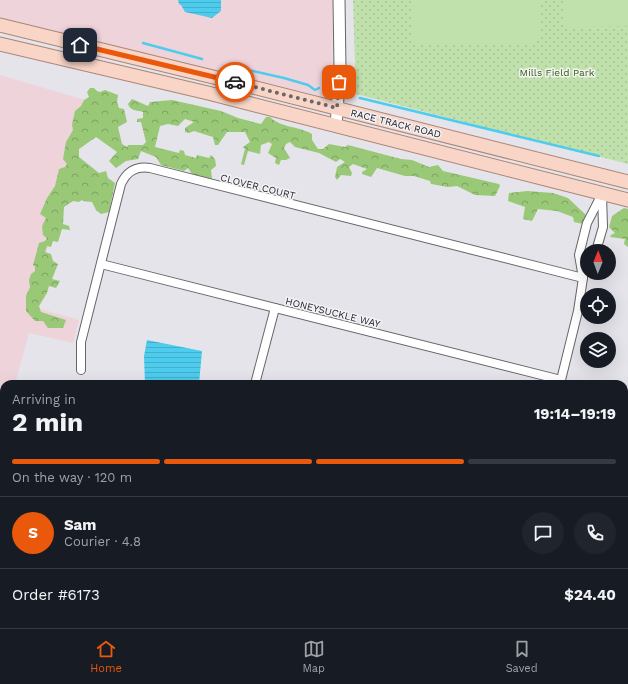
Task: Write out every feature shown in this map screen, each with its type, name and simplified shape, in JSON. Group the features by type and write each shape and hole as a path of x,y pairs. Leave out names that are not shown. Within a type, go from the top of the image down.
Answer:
{"main road":[{"name":"RACE TRACK ROAD","path":"0,25 337,108 628,182"},
{"path":"5,45 15,29"},
{"path":"67,59 71,42"},
{"name":"RACE TRACK ROAD","path":"5,45 208,93 628,200"}],"street":[{"path":"336,126 340,68 339,0"},
{"name":"CLOVER COURT","path":"81,370 81,342 121,184 127,173 133,170 144,168 580,273"},
{"path":"582,244 587,223 602,194 608,177"},
{"path":"598,244 603,227 602,194"},
{"name":"HONEYSUCKLE WAY","path":"101,264 552,380"},
{"path":"560,380 584,280"},
{"path":"256,380 275,308"}],"shaded area":[{"path":"0,0 332,0 333,88 325,97 0,18"},
{"path":"0,75 85,100 53,224 34,307 79,320 73,343 29,333 16,380 0,380"}],"green space":[{"name":"Mills Field Park","path":"353,0 628,0 628,164 356,94"},
{"path":"414,0 540,0 540,37 534,43 411,45"},
{"path":"564,0 628,0 628,26 567,27 564,24"},
{"path":"90,88 94,88 100,92 105,90 118,95 117,102 119,108 124,109 127,122 118,127 122,144 127,147 128,145 143,145 146,142 141,122 137,122 137,119 143,118 143,112 130,108 128,104 132,99 148,106 150,102 172,100 221,111 238,118 261,124 266,117 270,117 274,121 307,131 312,134 312,140 318,149 323,149 329,144 345,147 348,145 401,159 412,160 429,167 438,165 443,171 499,184 500,186 495,196 475,195 457,186 448,187 431,184 430,181 414,176 405,176 377,168 371,177 362,174 362,172 367,169 353,164 349,167 352,173 351,176 341,175 337,180 335,177 337,167 345,162 340,159 336,162 319,153 295,147 290,142 286,144 284,148 290,158 281,160 279,165 275,163 276,158 268,153 272,144 269,142 261,145 260,154 248,151 243,165 241,164 245,149 243,147 250,142 245,132 227,132 218,145 215,145 213,137 194,131 189,133 185,132 185,128 194,122 185,119 178,126 168,124 160,126 155,147 179,153 180,150 184,151 185,155 196,158 197,155 209,158 211,155 215,159 216,166 211,170 212,179 192,174 188,168 184,171 161,165 156,157 141,151 138,159 126,161 116,168 109,161 117,152 96,137 79,149 79,157 99,173 106,171 108,178 115,183 109,212 101,214 96,210 92,202 82,200 79,202 73,201 64,207 63,224 69,226 70,230 62,229 58,242 53,241 51,247 47,246 45,252 51,254 53,261 58,264 52,279 60,281 56,288 49,286 47,293 39,306 41,312 66,320 63,328 48,328 43,321 35,321 26,311 26,296 30,287 29,280 31,274 35,271 35,267 33,265 39,243 45,241 47,238 43,235 42,226 46,218 40,214 47,198 55,186 59,169 65,167 67,164 63,159 66,142 73,130 72,125 75,111 81,106 84,100 89,97 87,92"},
{"path":"527,191 553,193 568,198 586,215 583,224 574,222 573,217 557,211 538,209 532,221 523,219 525,207 508,201 509,193"},
{"path":"624,208 628,209 628,247 624,244 625,239 610,237 615,233 609,227 612,216"}],"water":[{"path":"178,0 221,0 221,11 212,18 185,12"},
{"path":"147,340 202,351 199,380 145,380 144,356"}],"waterway":[{"path":"143,43 202,59"},
{"path":"231,66 284,78 308,85 315,90 319,88"},
{"path":"360,98 599,156"}],"way so far":[{"path":"235,82 337,108 339,82"}],"route":[{"path":"80,45 235,82"}]}
